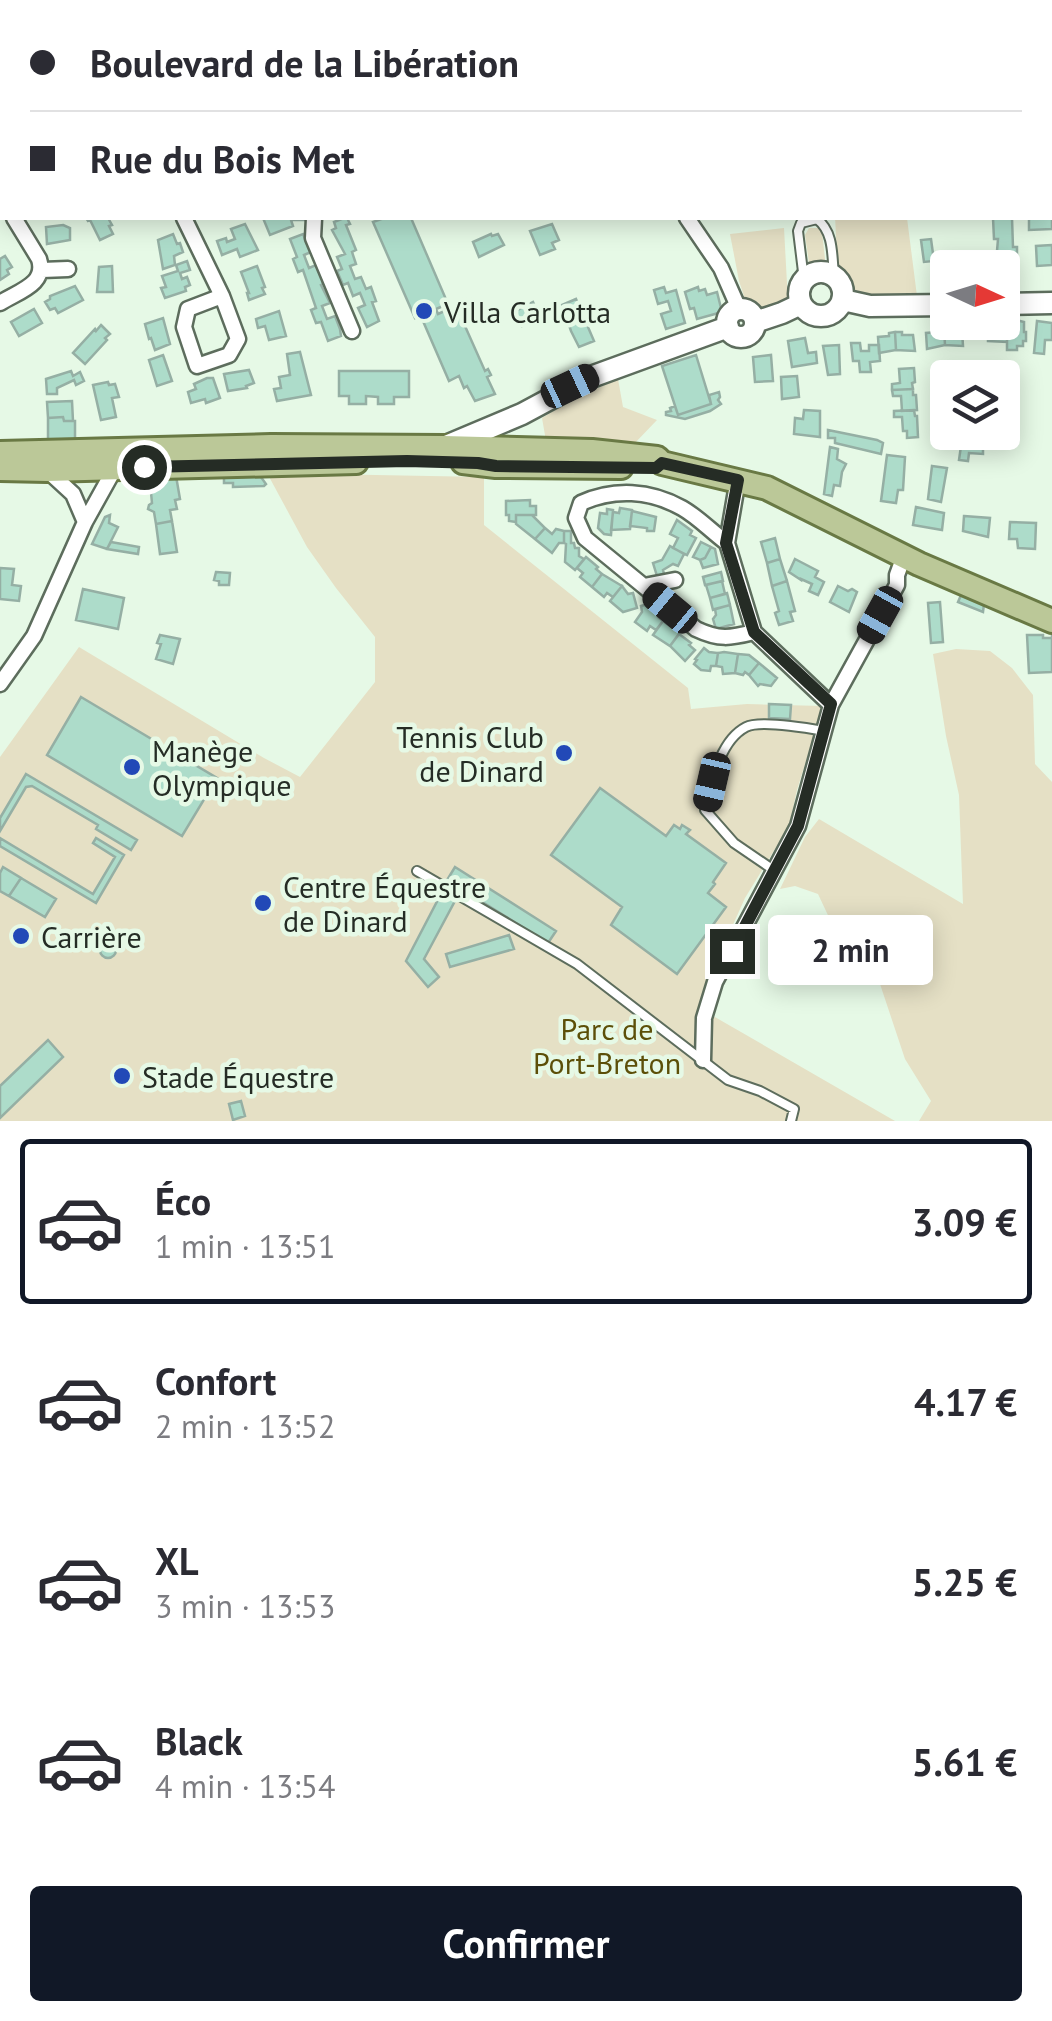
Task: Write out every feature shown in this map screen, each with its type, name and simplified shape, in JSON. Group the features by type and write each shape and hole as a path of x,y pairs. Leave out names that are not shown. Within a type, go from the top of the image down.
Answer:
{"main road":[{"path":"817,272 834,276 842,285 843,300 836,310 823,316 812,314 801,304 799,294 804,280 817,272"},
{"path":"843,300 870,306 930,305"},
{"path":"1020,304 1052,303"},
{"path":"444,447 522,414 591,377 741,319 782,313 801,304"},
{"path":"522,414 523,436 544,450"},
{"path":"487,456 510,434 522,414"},
{"path":"0,453 272,446 444,447 487,456 496,466 656,468 662,463"},
{"path":"0,469 487,456 544,450 657,458 662,463 766,488 911,560 1052,621"}],"street":[{"path":"0,303 36,281 42,270 15,220"},
{"path":"185,220 222,296 238,339 229,355 198,366 184,327 188,308 222,296"},
{"path":"314,220 314,238 352,331"},
{"path":"688,220 720,268 741,319"},
{"path":"42,270 68,269"},
{"path":"0,684 34,636 114,468"},
{"path":"48,470 73,494 85,522"},
{"path":"738,480 726,543 754,632 831,704"},
{"path":"726,543 683,508 649,494 617,492 596,496 581,503 568,518 585,538 696,629 714,638 754,632"},
{"path":"703,1060 704,1018 715,982 798,826 831,704 897,585 909,576 911,560"},
{"path":"644,586 675,580"},
{"path":"2,654 16,662"}],"lane":[{"path":"804,280 798,231 806,220"},
{"path":"817,220 829,233 834,276"},
{"path":"775,871 734,842 706,810 712,782 730,740 748,725 824,732"},
{"path":"417,871 577,964 728,1080 760,1090 794,1109 791,1121"}],"green space":[{"path":"835,220 907,220 917,296 860,298 845,285"},
{"path":"784,228 788,302 760,313 746,302 730,234"},
{"path":"809,228 820,228 822,232 826,268 810,270 805,235"},
{"path":"618,379 623,407 657,420 634,444 624,447 546,441 542,418"},
{"name":"Parc de Port-Breton","path":"267,473 484,477 484,525 688,688 691,709 747,704 823,706 789,826 745,898 710,976 701,1009 895,1121 0,1121 0,757 79,647 300,777 375,682 375,637 307,547"},
{"path":"956,649 990,651 1012,668 1033,695 1035,764 1052,782 1052,1121 919,1121 931,1101 905,1059 876,972 857,977 818,894 795,886 780,889 805,837 819,819 963,904 959,795 933,654"}],"building":[{"path":"90,220 109,220 112,225 109,226 113,234 100,240"},
{"path":"264,220 291,220 293,226 270,235"},
{"path":"348,220 350,224 346,225 356,250 352,252 356,264 350,266 355,279 361,277 366,289 371,287 376,301 372,302 379,321 367,327 358,308 365,305 360,293 353,296 337,271 342,269 337,257 345,254 332,230 336,228 334,222"},
{"name":"Villa Carlotta","path":"412,220 448,304 436,309 438,314 456,306 485,371 488,369 491,375 487,377 495,394 475,401 459,376 449,381 423,321 433,316 427,313 415,318 373,222"},
{"path":"993,220 1012,220 1013,247 1017,250 997,250 998,239 994,239"},
{"path":"1029,220 1052,220 1052,229 1029,230"},
{"path":"245,224 258,250 240,257 237,249 222,255 217,241 235,239 231,229"},
{"path":"552,224 559,240 552,243 555,249 540,255 530,231"},
{"path":"46,227 70,228 70,240 47,244"},
{"path":"173,234 183,252 174,256 175,265 163,269 158,240"},
{"path":"303,234 311,252 304,255 309,268 316,265 330,303 322,306 327,319 335,316 340,329 341,336 328,341 311,310 316,308 303,270 298,272 293,259 297,257 290,239"},
{"path":"498,234 504,245 479,257 473,242"},
{"path":"931,239 930,261 924,262 921,240"},
{"path":"1052,245 1052,265 1037,266 1036,246"},
{"path":"5,256 12,267 0,280 0,259"},
{"path":"187,261 190,270 180,273 190,285 185,287 186,291 165,298 162,276 178,271 176,265"},
{"path":"112,266 113,292 97,292 99,267"},
{"path":"257,266 265,294 249,300 241,272"},
{"path":"75,286 83,300 58,313 55,308 50,310 45,302 50,296"},
{"path":"664,287 666,293 676,290 685,323 666,329 661,314 671,311 668,301 658,304 654,290"},
{"path":"698,287 699,291 705,289 707,295 717,292 722,312 697,319 685,292"},
{"path":"576,299 594,341 579,347 562,305"},
{"path":"533,302 540,317 522,326 512,313"},
{"path":"34,309 42,323 19,336 11,322"},
{"path":"279,311 286,336 269,340 265,326 258,328 256,319"},
{"path":"163,318 170,344 155,350 145,324"},
{"path":"1020,321 1024,322 1023,346 1007,350 1007,340 1020,340"},
{"path":"1037,321 1052,323 1052,340 1045,340 1044,354 1034,353"},
{"path":"101,325 110,334 85,364 73,353"},
{"path":"895,332 913,335 915,351 896,350"},
{"path":"895,332 896,350 879,353 878,337"},
{"path":"926,333 930,333 930,340 945,340 945,345 927,349"},
{"path":"805,338 808,353 816,352 817,363 792,367 788,341"},
{"path":"945,340 963,340 963,346 945,345"},
{"path":"851,343 860,343 861,351 869,351 869,345 879,345 880,361 870,362 871,372 860,372 859,361 853,361"},
{"path":"839,345 840,374 828,375 823,346"},
{"path":"300,352 311,395 277,401 274,389 281,388 279,377 290,375 287,354"},
{"path":"163,355 172,381 157,386 149,360"},
{"path":"696,355 711,404 678,415 662,366"},
{"path":"771,355 773,381 755,382 753,357"},
{"path":"914,368 913,389 892,390 892,384 900,383 899,369"},
{"path":"249,370 254,383 228,391 224,374"},
{"path":"71,371 73,376 80,372 84,381 76,385 74,380 57,388 57,394 47,394 46,379"},
{"path":"339,371 409,371 409,397 394,397 394,404 378,404 378,397 366,396 366,404 349,404 349,396 339,396"},
{"path":"797,376 799,397 782,399 781,377"},
{"path":"213,378 220,398 191,403 188,392"},
{"path":"115,384 119,397 112,398 116,417 101,420 93,385"},
{"path":"913,389 917,410 902,411 901,396 893,396 892,390"},
{"path":"719,392 721,404 710,411 685,419 666,415 675,406 678,415 711,404 709,395"},
{"path":"72,401 73,421 48,418 47,402"},
{"path":"804,410 820,411 820,437 794,434 795,418 803,419"},
{"path":"914,410 918,437 907,438 902,417 894,417 894,411"},
{"path":"63,417 64,421 75,421 75,440 48,443 48,418"},
{"path":"828,430 877,440 883,443 881,454 835,443 835,438 828,438"},
{"path":"830,447 838,449 837,459 846,464 840,486 834,485 832,496 824,494"},
{"path":"960,450 983,450 983,454 969,453 968,461 959,460"},
{"path":"887,455 905,457 903,490 898,490 896,503 881,501"},
{"path":"932,466 947,468 941,502 928,499"},
{"path":"258,473 264,486 233,487 233,483 224,483 224,474"},
{"path":"176,476 180,499 175,500 177,509 170,510 172,521 156,524 154,512 148,509 152,503 150,482"},
{"path":"530,500 530,506 536,506 536,515 516,515 516,522 509,521 506,501"},
{"path":"916,507 944,513 942,530 913,525"},
{"path":"620,508 632,510 630,529 611,530 613,512 619,513"},
{"path":"607,509 613,510 611,535 598,528 600,513 607,514"},
{"path":"632,511 656,517 654,531 630,526"},
{"path":"110,515 109,523 118,527 107,549 92,544 105,517"},
{"path":"516,515 532,515 545,528 535,539 516,524"},
{"path":"964,516 990,518 988,537 963,531"},
{"path":"677,520 696,538 687,555 673,548 678,538 670,534"},
{"path":"172,521 177,552 160,554 156,524"},
{"path":"1010,522 1036,523 1035,549 1018,548 1017,539 1009,539"},
{"path":"545,528 552,534 556,529 564,531 564,543 559,543 552,553 535,539"},
{"path":"564,531 571,531 571,543 579,548 579,556 584,559 575,570 565,562"},
{"path":"775,538 780,559 767,563 761,542"},
{"path":"111,542 139,547 138,554 107,549"},
{"path":"701,542 711,547 700,560 693,557"},
{"path":"670,546 684,554 678,566 673,564 657,576 653,563 662,560"},
{"path":"711,547 718,564 703,568 700,560"},
{"path":"586,557 602,574 592,587 580,577 583,573 577,568"},
{"path":"780,559 787,581 772,586 767,563"},
{"path":"795,559 818,571 815,577 824,582 818,595 809,591 812,584 789,572"},
{"path":"0,568 14,569 12,585 21,586 19,601 0,599"},
{"path":"216,572 230,573 229,585 219,585 214,580"},
{"path":"721,572 723,581 705,585 703,577"},
{"path":"602,574 622,586 613,597 607,593 604,597 592,587"},
{"path":"722,581 725,594 710,598 706,585"},
{"path":"787,581 795,611 790,612 793,621 779,625 772,586"},
{"path":"622,586 628,594 633,593 637,608 623,612 610,601"},
{"path":"838,586 857,592 849,612 830,602"},
{"path":"83,589 124,598 118,629 76,620"},
{"path":"727,593 730,605 713,610 710,598"},
{"path":"961,595 984,604 983,612 958,602"},
{"path":"655,602 658,617 663,621 656,630 650,626 647,631 635,622 642,612 641,606"},
{"path":"940,602 943,642 931,643 928,603"},
{"path":"730,605 734,624 716,629 715,609"},
{"path":"663,621 681,631 670,646 653,635"},
{"path":"679,634 695,650 685,661 670,646"},
{"path":"160,635 180,639 173,664 156,659"},
{"path":"1027,635 1052,638 1052,672 1029,673"},
{"path":"704,648 718,653 716,666 711,666 710,671 694,664"},
{"path":"718,653 738,654 735,673 723,674 722,667 716,666"},
{"path":"738,654 749,655 759,663 749,675 735,673"},
{"path":"759,663 777,678 771,686 758,686 749,675"},
{"name":"Manège Olympique","path":"81,697 217,778 182,836 47,755"},
{"path":"769,704 791,705 790,719 769,718"},
{"path":"26,774 137,840 131,850 96,829 98,825 32,786 26,787 0,831 0,818"},
{"path":"600,788 666,836 674,825 680,829 682,825 690,830 686,834 726,863 708,893 726,907 677,974 611,925 622,907 551,855"},
{"path":"0,838 93,894 115,857 93,843 96,838 124,855 96,903 0,846"},
{"path":"3,867 21,878 9,896 0,891"},
{"path":"455,867 556,931 548,943 447,880"},
{"path":"21,878 56,899 45,917 9,896"},
{"path":"442,892 456,899 424,959 439,977 428,987 406,961"},
{"path":"509,935 514,949 450,967 446,954"},
{"path":"108,942 116,950 108,958 100,950"},
{"path":"48,1040 63,1057 0,1118 0,1086"},
{"path":"241,1101 245,1116 233,1120 229,1104"}],"place":[{"name":"Villa Carlotta","path":"424,311"},
{"name":"Tennis Club de Dinard","path":"564,753"},
{"name":"Manège Olympique","path":"132,767"},
{"name":"Centre Équestre de Dinard","path":"263,903"},
{"name":"Carrière","path":"21,936"},
{"name":"Stade Équestre","path":"122,1076"}],"route":[{"path":"144,467 407,461 656,468 662,463 738,480 726,543 754,632 831,704 798,826 732,951"}]}
